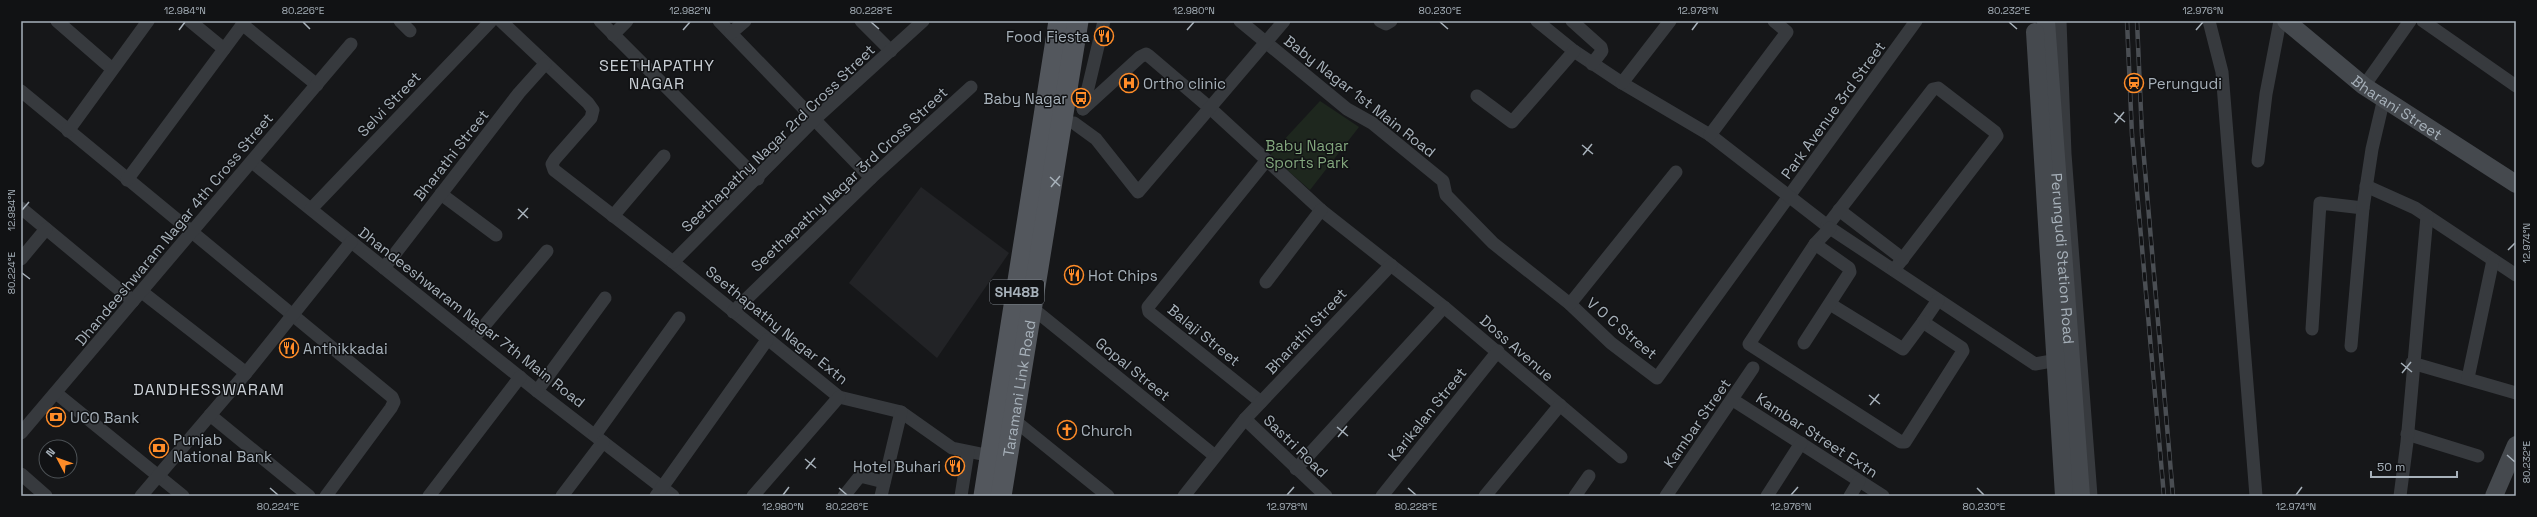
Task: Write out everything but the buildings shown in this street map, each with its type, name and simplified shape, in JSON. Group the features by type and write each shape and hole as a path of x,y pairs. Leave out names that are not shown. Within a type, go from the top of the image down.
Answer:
{"main road":[{"name":"Taramani Link Road","path":"1001,496 1031,307 1068,123 1058,89 1059,21"},
{"name":"Taramani Link Road","path":"984,496 1058,89 1078,21"}],"street":[{"path":"57,21 111,68"},
{"path":"68,131 111,68 148,21"},
{"path":"190,21 224,49"},
{"path":"400,21 410,31"},
{"name":"Selvi Street","path":"311,209 491,21"},
{"path":"500,21 545,64"},
{"path":"600,21 758,179"},
{"path":"613,35 627,21"},
{"path":"719,21 872,178"},
{"path":"731,33 744,21"},
{"path":"861,21 891,51"},
{"name":"Seethapathy Nagar 2rd Cross Street","path":"673,262 758,179 815,119 923,21"},
{"path":"1104,21 1083,109 1068,123 1096,139 1138,192 1284,21"},
{"name":"Baby Nagar 1st Main Road","path":"1240,21 1347,109 1372,123 1443,181"},
{"path":"1380,21 1386,24 1391,21"},
{"path":"1537,21 1592,64 1710,135 1828,227 2035,364 2062,359"},
{"path":"1572,21 1601,47 1602,51 1592,64"},
{"path":"1622,83 1670,21"},
{"path":"1710,135 1787,32 1774,21"},
{"name":"Park Avenue 3rd Street","path":"1790,198 1916,21"},
{"name":"Perungudi Station Road","path":"2034,21 2062,359 2081,496"},
{"name":"Perungudi Station Road","path":"2046,21 2071,295 2062,359 2064,496"},
{"path":"2060,21 2071,295 2091,496"},
{"path":"2210,21 2222,72 2256,496"},
{"path":"2258,161 2266,94 2280,21"},
{"name":"Bharani Street","path":"2286,21 2364,86 2516,184"},
{"path":"2364,86 2410,21"},
{"path":"2423,21 2516,86"},
{"path":"127,180 243,23 317,85"},
{"name":"Dhandeeshwaram Nagar 4th Cross Street","path":"21,433 351,44"},
{"path":"1477,96 1512,122 1574,51"},
{"name":"Doss Avenue","path":"1083,109 1146,54 1210,108 1321,210 1498,351 1621,457"},
{"name":"Seethapathy Nagar Extn","path":"545,64 588,103 593,110 591,118 552,164 554,170 673,262 838,397 902,412 952,448 991,456"},
{"name":"Bharathi Street","path":"384,268 519,93 545,64"},
{"name":"Seethapathy Nagar 3rd Cross Street","path":"733,312 872,178 970,87"},
{"path":"1894,270 1997,136 1996,132 1938,88 1933,89 1839,210 1749,344 1901,442 1905,442 1963,351 1962,348 1923,322"},
{"path":"21,91 191,233 392,397 394,402 326,496"},
{"path":"2351,346 2363,208 2384,98"},
{"path":"613,216 664,156"},
{"name":"Balaji Street","path":"1261,402 1150,312 1148,307 1266,161"},
{"name":"Dhandeeshwaram Nagar 7th Main Road","path":"252,162 520,377 599,438 660,492 673,496"},
{"path":"1570,304 1676,172"},
{"name":"V O C Street","path":"1443,181 1446,195 1493,243 1570,304 1612,343 1657,378 1790,198"},
{"path":"2366,186 2415,208 2516,275"},
{"path":"441,194 496,236"},
{"path":"2312,329 2320,203 2363,208"},
{"path":"21,208 138,296 246,372"},
{"path":"1266,282 1321,210"},
{"path":"1839,210 1903,259"},
{"path":"2400,496 2427,216"},
{"path":"21,259 46,228"},
{"path":"141,496 246,372 351,242"},
{"path":"1804,343 1830,304 1850,270 1815,244"},
{"path":"473,339 546,251"},
{"path":"2468,378 2493,260"},
{"name":"Bharathi Street","path":"1184,496 1245,419 1391,265"},
{"path":"538,391 604,298"},
{"path":"1830,304 1903,349 1938,300"},
{"name":"Gopal Street","path":"1031,307 1215,456"},
{"path":"1296,469 1444,307"},
{"path":"562,496 678,318"},
{"path":"660,492 767,340"},
{"name":"Karikalan Street","path":"1382,496 1498,351"},
{"path":"2412,363 2516,393"},
{"name":"Kambar Street","path":"1666,496 1733,400 1753,368"},
{"path":"429,496 520,377"},
{"path":"56,393 183,496"},
{"path":"753,496 838,397"},
{"name":"Kambar Street Extn","path":"1733,400 1883,496"},
{"path":"1485,496 1560,406"},
{"path":"881,496 902,412"},
{"path":"210,415 309,496"},
{"name":"Sastri Road","path":"1245,419 1326,496"},
{"path":"1014,420 1102,493"},
{"path":"2407,434 2478,456"},
{"path":"1767,496 1801,443"},
{"path":"2494,496 2516,446"},
{"path":"960,496 968,452"},
{"path":"21,474 46,496"},
{"path":"844,496 860,476 884,482"},
{"path":"1575,496 1589,476"},
{"path":"1850,496 1858,481"}],"shaded area":[{"path":"921,187 1009,253 937,358 849,283"}],"green space":[{"name":"Baby Nagar Sports Park","path":"1320,101 1359,127 1310,190 1270,155"}],"railway":[{"path":"2127,21 2132,135 2164,496"},
{"path":"2137,21 2142,135 2173,496"}],"place":[{"name":"Food Fiesta","path":"1104,36"},
{"name":"Ortho clinic","path":"1129,83"},
{"name":"Perungudi","path":"2134,83"},
{"name":"Baby Nagar","path":"1081,98"},
{"name":"Hot Chips","path":"1074,275"},
{"name":"Anthikkadai","path":"289,348"},
{"name":"UCO Bank","path":"56,417"},
{"name":"Church","path":"1067,430"},
{"name":"Punjab National Bank","path":"159,448"},
{"name":"Hotel Buhari","path":"955,466"}],"district":[{"name":"SEETHAPATHY NAGAR","path":"657,74"},
{"name":"DANDHESSWARAM","path":"209,389"}]}
